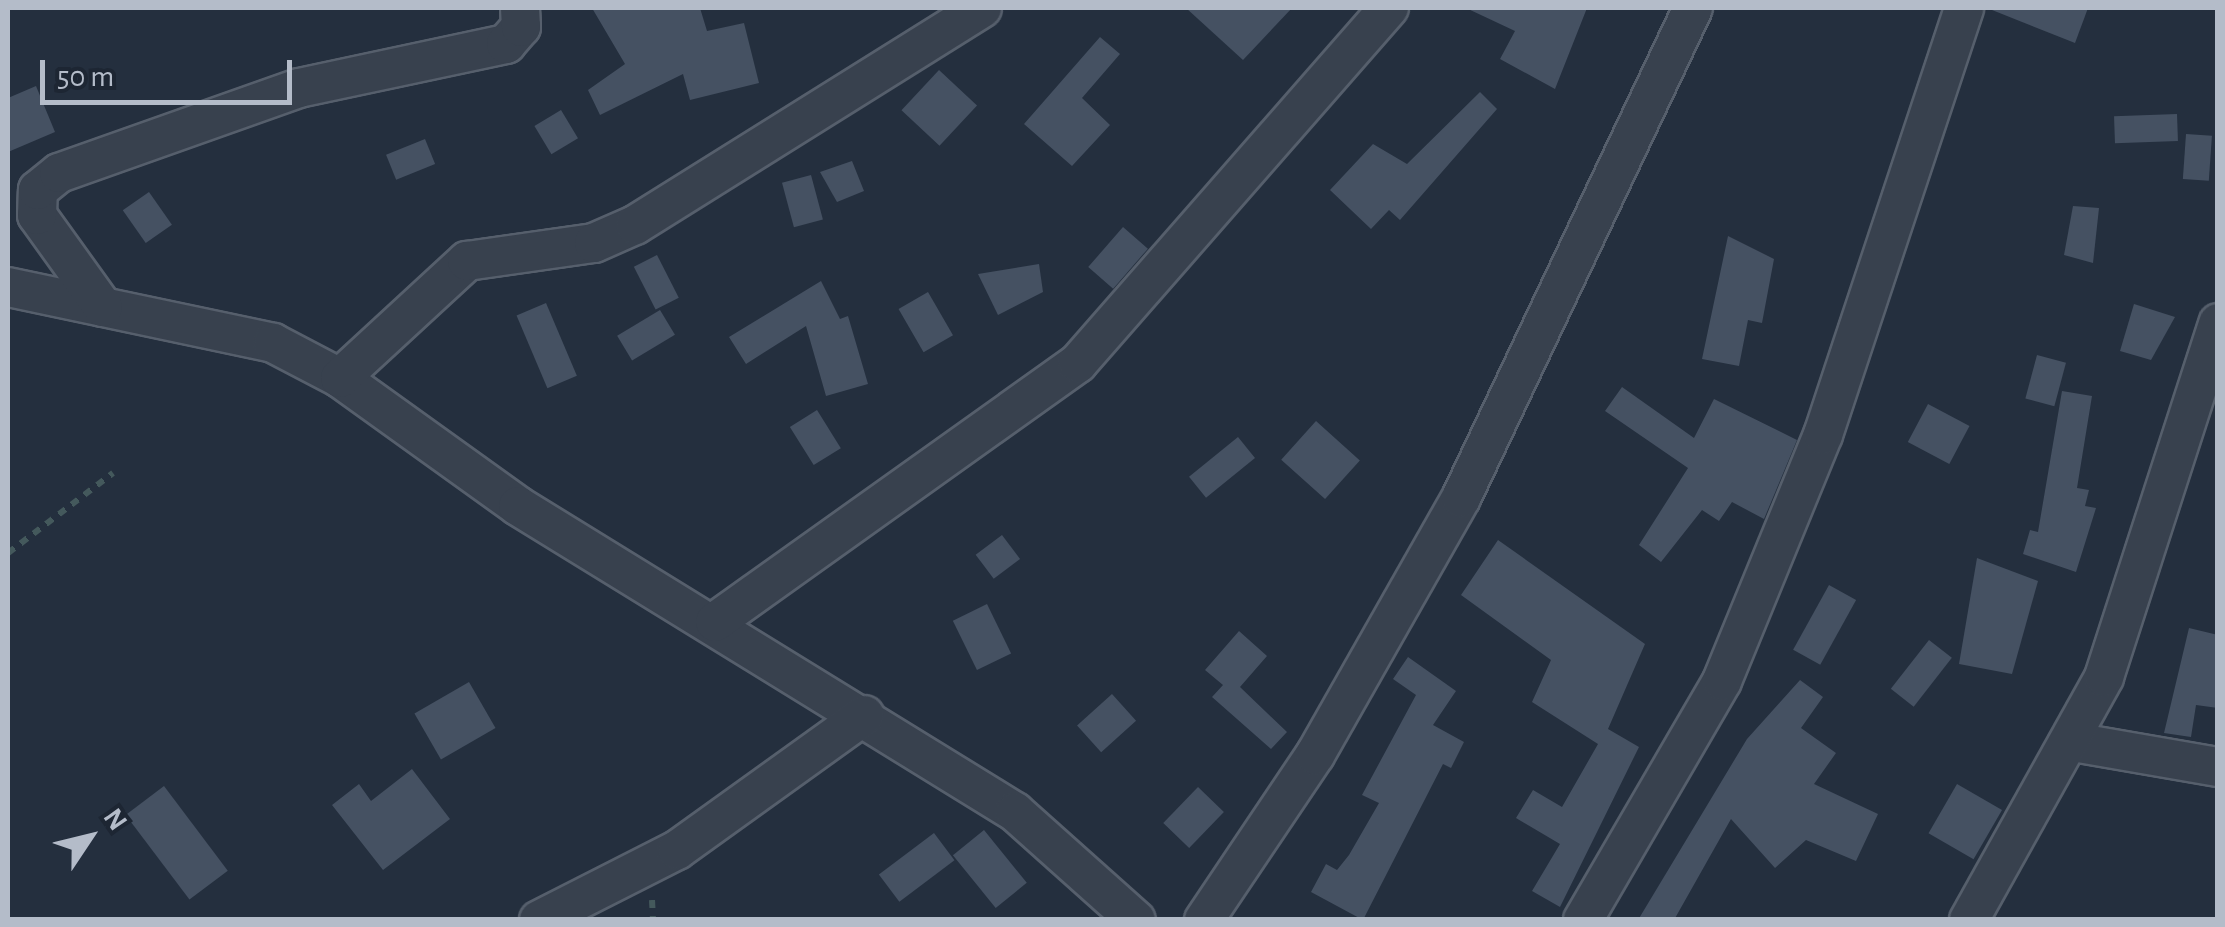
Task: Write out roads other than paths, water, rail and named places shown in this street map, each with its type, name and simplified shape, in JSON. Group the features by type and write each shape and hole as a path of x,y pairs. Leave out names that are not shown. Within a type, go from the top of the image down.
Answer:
{"street":[{"path":"103,308 37,215 38,190 58,173 299,88 506,44 521,26 520,8"},
{"path":"340,378 467,261 594,243 635,225 982,8"},
{"path":"715,622 1078,362 1388,8"},
{"path":"1204,920 1315,755 1461,498 1693,8"},
{"path":"1583,920 1722,681 1824,435 1964,8"},
{"path":"8,287 273,343 340,378 518,506 715,622 1015,812 1136,920"},
{"path":"1969,920 2073,742 2203,422 2218,323"},
{"path":"538,920 677,850 864,715"},
{"path":"2073,742 2218,767"}]}
